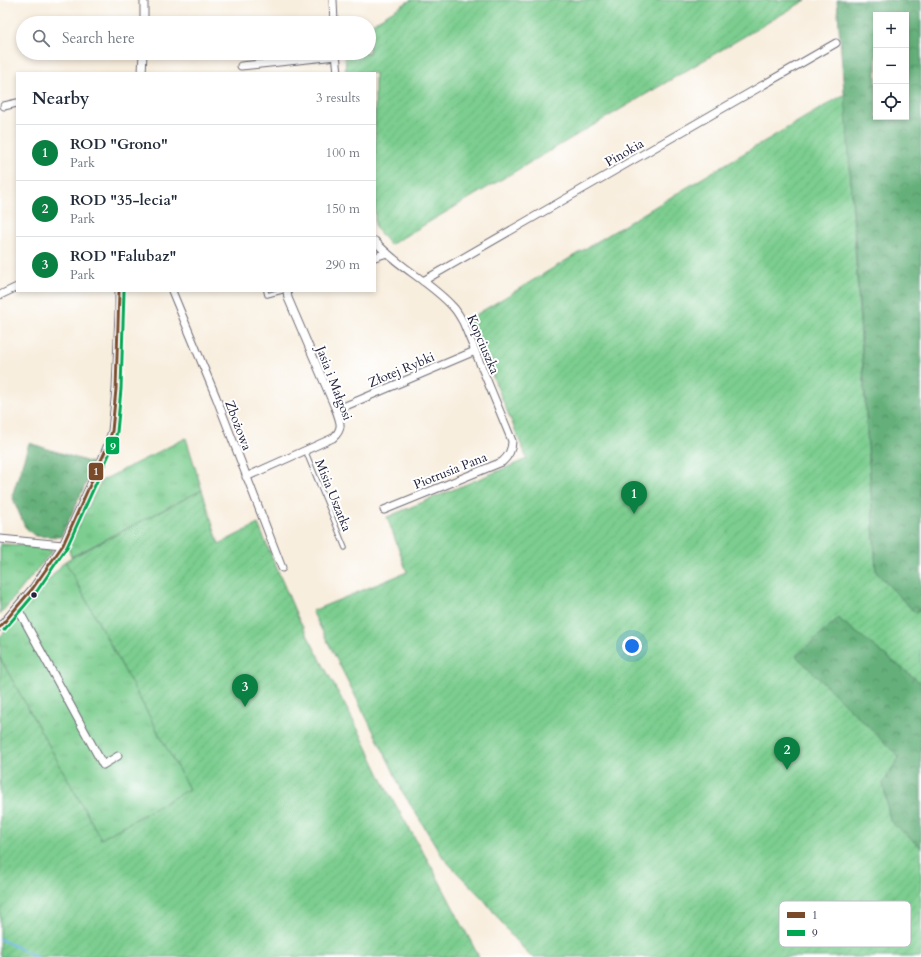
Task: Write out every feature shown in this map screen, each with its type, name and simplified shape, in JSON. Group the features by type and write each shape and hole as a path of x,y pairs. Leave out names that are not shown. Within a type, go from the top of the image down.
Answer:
{"street":[{"path":"144,0 144,16"},
{"path":"333,0 334,16"},
{"name":"Pinokia","path":"423,281 836,43"},
{"path":"142,72 143,60"},
{"path":"241,66 288,60"},
{"path":"337,60 338,72"},
{"path":"4,106 16,102"},
{"name":"Kopciuszka","path":"376,242 387,253 453,307 463,322 512,441"},
{"path":"376,257 387,253"},
{"path":"0,295 16,287"},
{"path":"0,627 33,588 63,545 101,462 112,431 118,363 119,292"},
{"name":"Zbożowa","path":"172,292 216,397 282,568"},
{"name":"Jasia i Małgosi","path":"246,476 333,438 341,428 336,410 288,298 287,292"},
{"name":"Złotej Rybki","path":"336,410 475,351"},
{"name":"Piotrusia Pana","path":"384,510 502,462 510,453 512,441"},
{"path":"0,539 63,545"},
{"path":"17,607 104,765 118,756"}],"lane":[{"path":"266,292 267,294 277,292"},
{"name":"Misia Uszatka","path":"305,450 345,548"}],"green space":[{"path":"411,0 806,0 390,245 376,228 376,72 346,72 345,60 376,60 376,21"},
{"path":"837,0 921,0 921,607 915,613 876,572 854,222"},
{"path":"845,94 876,572 915,613 921,608 921,683 838,618 796,656 899,757 883,783 890,821 921,848 921,957 532,957 515,940 485,901 444,859 402,791 390,764 312,611 407,572 387,517 527,459 469,319 724,165"},
{"path":"186,438 202,490 71,557 68,547 101,481"},
{"path":"29,443 95,464 61,537 35,536 25,527 12,496"},
{"path":"202,490 219,544 258,524 298,618 361,735 387,790 434,871 479,957 0,957 0,658 101,839 189,789 65,561"},
{"path":"0,544 22,545 53,550 0,614"},
{"path":"65,561 189,789 101,839 0,658 0,637"},
{"path":"838,618 921,683 921,848 890,821 883,783 796,656"}],"waterway":[{"path":"0,939 37,957"}],"transit line":[{"name":"1","path":"0,627 33,588 63,545 107,447 112,431 116,389 119,292"},
{"name":"9","path":"4,630 37,591 67,547 112,448 117,432 121,389 124,292"}],"place":[{"name":"ROD \"Grono\"","path":"634,514"},
{"name":"ROD \"Falubaz\"","path":"245,707"},
{"name":"ROD \"35-lecia\"","path":"787,770"}]}
